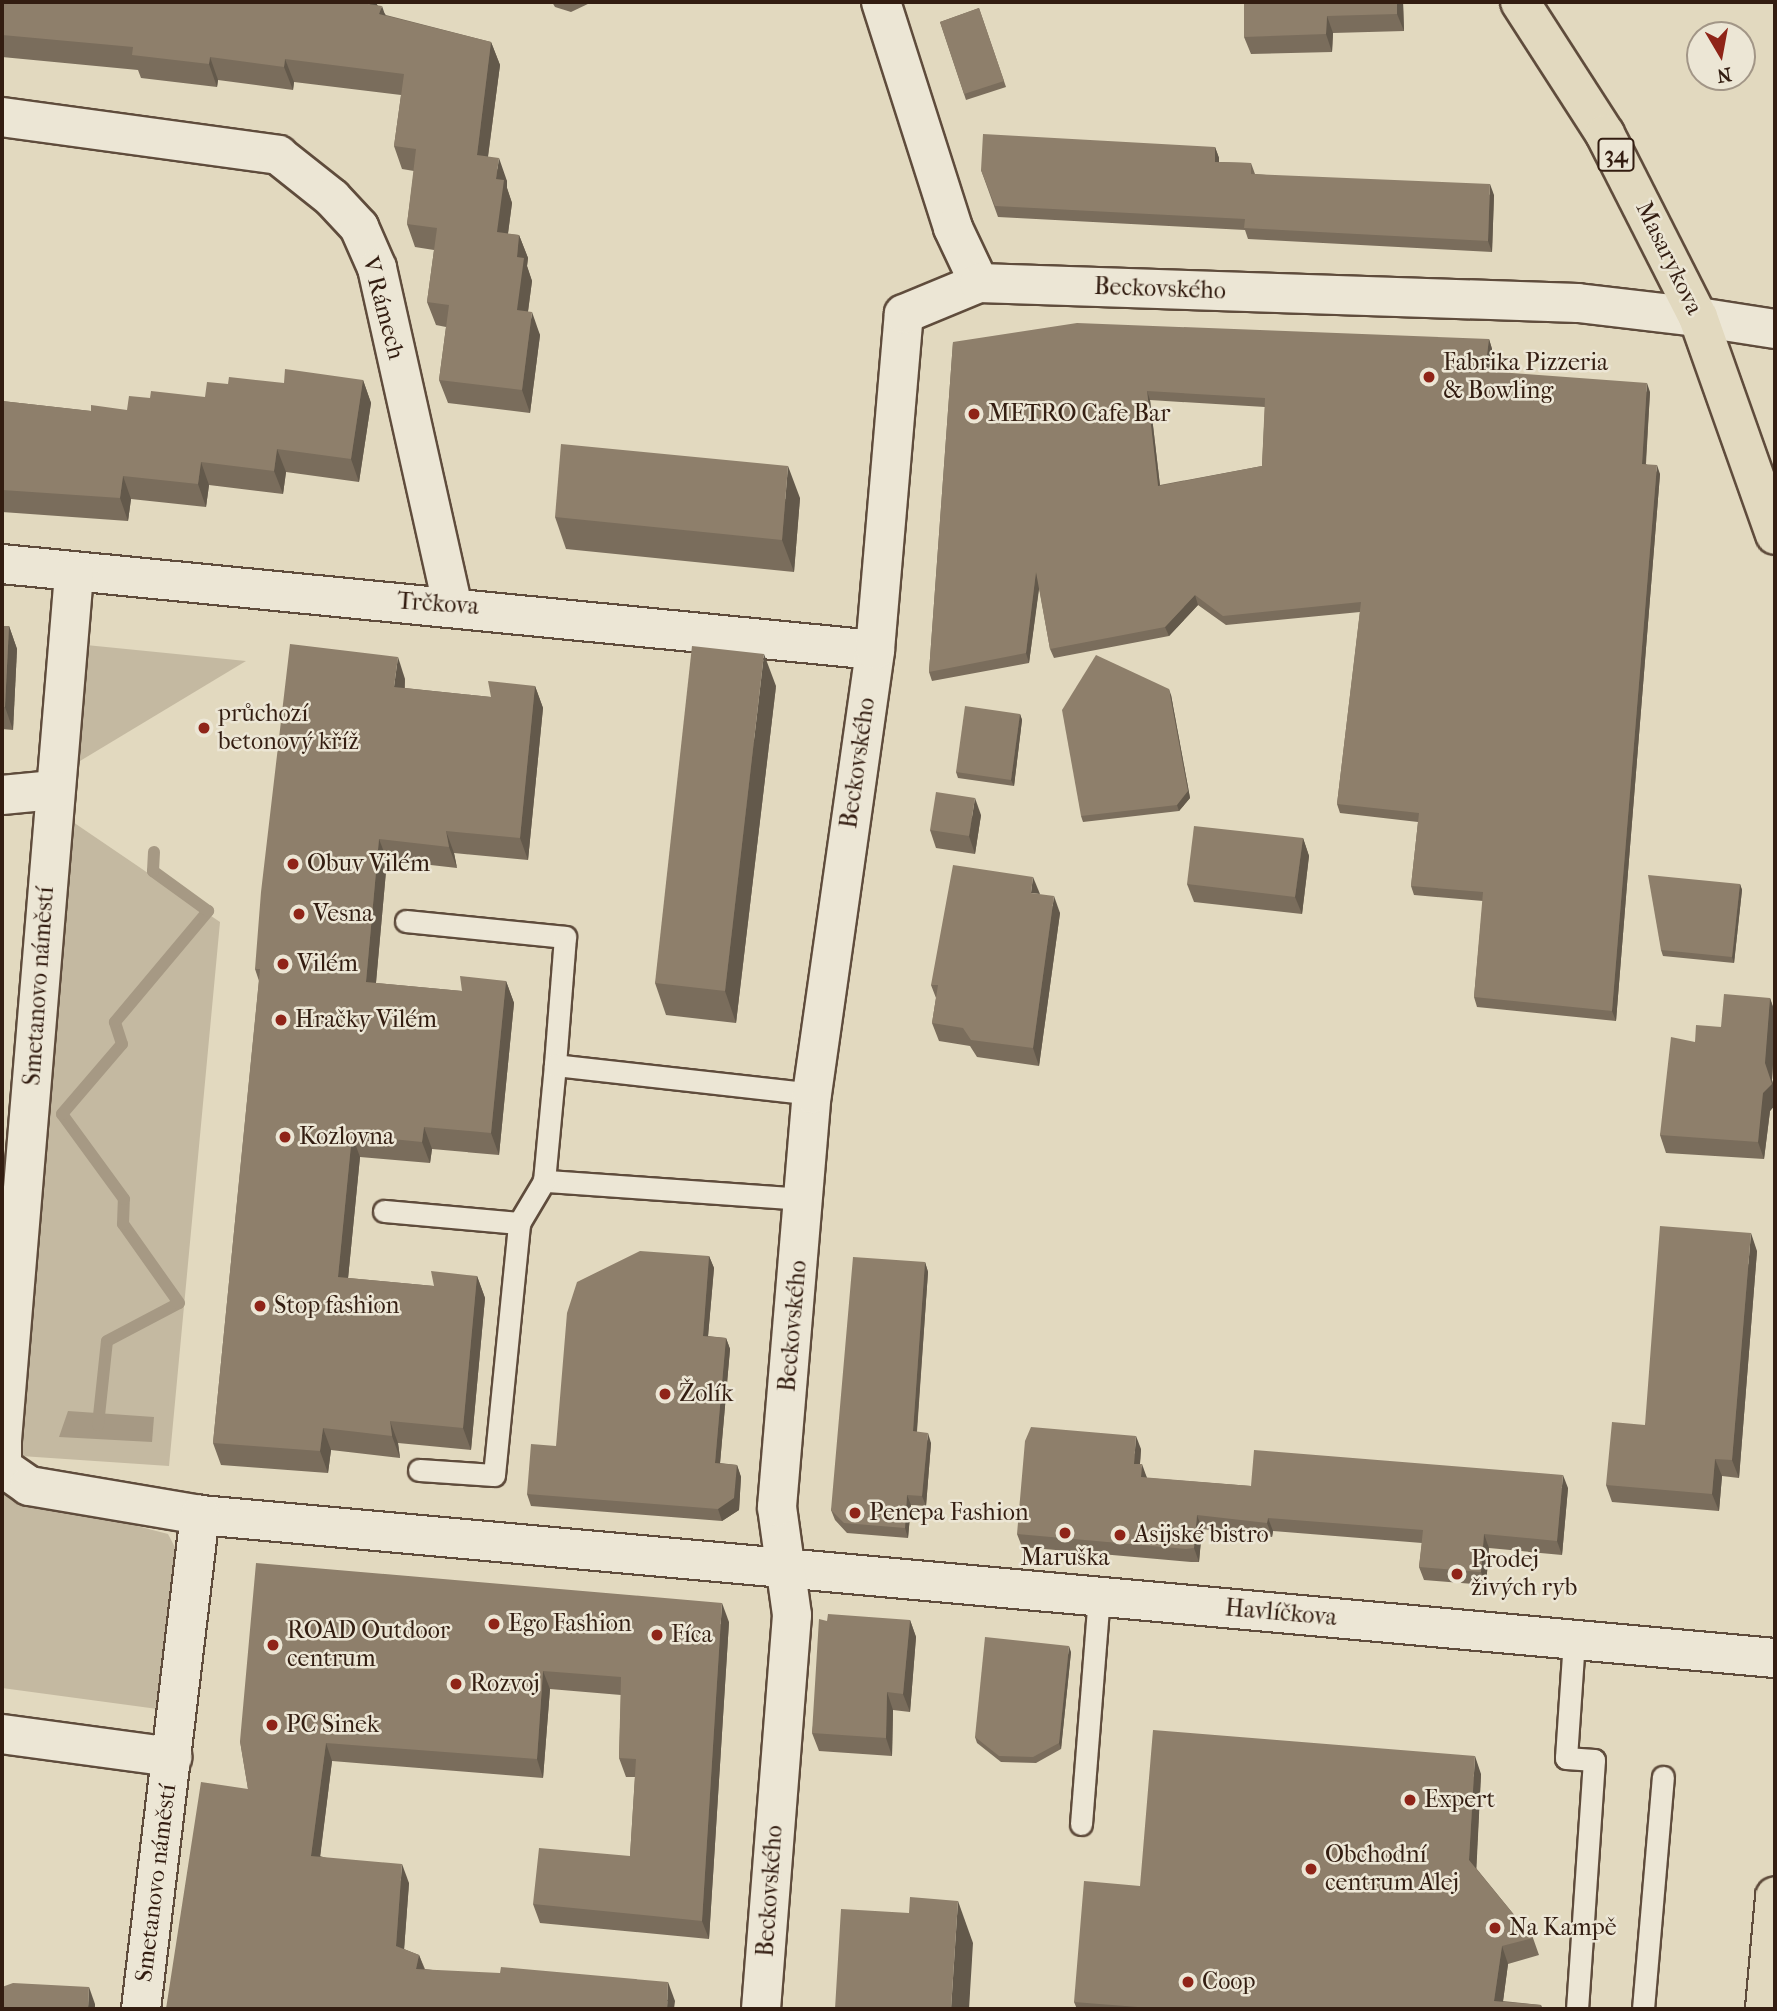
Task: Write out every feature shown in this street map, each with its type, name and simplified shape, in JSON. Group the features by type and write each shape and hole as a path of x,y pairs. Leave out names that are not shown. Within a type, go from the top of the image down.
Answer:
{"main road":[{"name":"Masarykova","path":"1520,2 1605,134 1698,317 1775,535"},
{"path":"1765,2009 1775,1896"}],"street":[{"path":"881,2 953,228 979,283"},
{"name":"V Rámech","path":"2,117 278,155 332,198 359,227 377,268 452,604"},
{"name":"Beckovského","path":"761,2009 792,1615 777,1507 812,1094 874,650 904,314 979,283 1578,303 1775,329"},
{"name":"Trčkova","path":"2,564 74,574 452,604 874,650"},
{"name":"Smetanovo náměstí","path":"74,574 5,1397 2,1466 29,1486 200,1515 141,2009"},
{"path":"2,795 54,790"},
{"name":"Havlíčkova","path":"200,1515 1775,1658"},
{"name":"Smetanovo náměstí","path":"2,1734 172,1757"}],"lane":[{"path":"406,921 565,937 544,1181 519,1223 494,1475 419,1470"},
{"path":"555,1065 812,1094"},
{"path":"544,1181 804,1199"},
{"path":"384,1211 519,1223"},
{"path":"1081,1824 1099,1597"},
{"path":"1574,1640 1566,1758 1594,1760 1577,2009"},
{"path":"1643,2009 1663,1777"}],"shaded area":[{"path":"86,645 246,661 75,764"},
{"path":"70,820 220,922 169,1466 21,1456 16,1430"},
{"path":"68,1411 154,1417 152,1442 59,1437"},
{"path":"2,1491 168,1534 179,1555 165,1710 2,1688"}],"building":[{"path":"2,2 368,2 382,6 379,14 491,42 477,155 499,158 496,179 504,180 497,232 519,235 517,257 524,258 517,310 532,312 522,390 439,380 449,305 427,302 437,228 407,224 416,149 394,146 404,74 285,59 284,67 210,57 209,64 132,55 133,47 2,35"},
{"path":"1244,2 1397,2 1397,14 1327,16 1326,34 1244,37"},
{"path":"979,8 1004,81 964,94 940,22"},
{"path":"983,134 1215,147 1215,162 1251,163 1251,174 1490,184 1488,241 1244,228 1245,219 995,206 981,170"},
{"path":"1077,323 1489,339 1485,371 1647,383 1642,464 1657,465 1612,1011 1474,997 1483,892 1411,886 1419,813 1337,804 1361,602 1223,616 1195,595 1165,627 1050,649 1036,572 1026,653 929,672 953,342","holes":["1147,391 1265,398 1262,466 1158,486"]},
{"path":"285,369 363,380 351,459 277,449 274,471 201,462 198,484 123,476 120,498 2,490 2,401 91,411 91,405 127,410 129,396 150,398 151,391 205,397 207,382 228,384 229,377 284,383"},
{"path":"561,444 788,466 782,540 555,517"},
{"path":"2,626 9,626 5,707 2,707"},
{"path":"290,644 398,657 394,687 491,697 488,681 535,686 520,838 446,831 449,847 379,839 366,982 462,991 460,976 506,981 491,1133 424,1127 422,1142 352,1135 338,1277 434,1286 431,1271 477,1276 463,1428 390,1421 392,1436 323,1428 320,1451 213,1443 260,969 255,969 261,892"},
{"path":"692,646 764,654 725,991 655,983"},
{"path":"1096,655 1169,689 1188,791 1177,805 1081,816 1062,710"},
{"path":"965,706 1020,714 1011,780 956,772"},
{"path":"936,792 975,798 969,836 930,830"},
{"path":"1194,826 1303,838 1295,897 1187,884"},
{"path":"953,865 1033,877 1031,893 1054,896 1033,1048 971,1040 963,1028 932,1023 938,985 931,985"},
{"path":"1648,875 1740,884 1732,957 1661,950"},
{"path":"1724,994 1770,998 1765,1063 1772,1084 1763,1093 1758,1142 1660,1135 1671,1037 1695,1042 1696,1025 1721,1027"},
{"path":"1660,1226 1751,1233 1732,1460 1715,1459 1712,1494 1606,1485 1612,1422 1645,1425"},
{"path":"640,1251 709,1256 703,1336 726,1338 715,1463 737,1465 734,1498 718,1509 527,1494 531,1444 556,1446 567,1313 577,1282"},
{"path":"853,1257 925,1262 913,1431 928,1433 922,1496 907,1495 905,1528 844,1523 831,1510"},
{"path":"1031,1427 1136,1436 1134,1464 1142,1464 1141,1477 1251,1486 1254,1450 1563,1475 1557,1541 1484,1534 1481,1572 1419,1567 1423,1530 1268,1518 1267,1523 1197,1515 1194,1548 1186,1549 1017,1534 1025,1441"},
{"path":"256,1563 722,1603 702,1921 533,1904 539,1848 630,1856 636,1759 619,1758 621,1677 543,1671 537,1759 326,1743 311,1856 402,1864 396,1946 419,1955 416,1969 500,1973 501,1967 668,1982 667,2009 166,2009 201,1782 248,1789 240,1741"},
{"path":"828,1614 910,1620 903,1694 887,1692 886,1738 812,1733 819,1619 827,1621"},
{"path":"985,1637 1069,1646 1059,1743 1033,1757 999,1756 975,1737"},
{"name":"Obchodní centrum Alej","path":"1153,1730 1475,1756 1469,1860 1533,1938 1502,1946 1494,2001 1541,2005 1540,2009 1163,2009 1074,2002 1084,1881 1140,1886"},
{"path":"910,1897 958,1901 951,2009 835,2009 841,1909 909,1913"},
{"path":"13,1983 89,1987 88,2009 2,2009 2,1987"}],"waterway":[{"path":"98,1425 107,1341 179,1303 123,1224 124,1199 62,1114 122,1044 115,1022 208,911 153,871 154,852"}],"place":[{"name":"Fabrika Pizzeria & Bowling","path":"1429,377"},
{"name":"METRO Cafe Bar","path":"974,414"},
{"name":"průchozí betonový kříž","path":"204,728"},
{"name":"Obuv Vilém","path":"293,864"},
{"name":"Vesna","path":"299,914"},
{"name":"Vilém","path":"283,964"},
{"name":"Hračky Vilém","path":"281,1020"},
{"name":"Kozlovna","path":"285,1137"},
{"name":"Stop fashion","path":"260,1306"},
{"name":"Žolík","path":"665,1394"},
{"name":"Penepa Fashion","path":"855,1513"},
{"name":"Maruška","path":"1065,1533"},
{"name":"Asijské bistro","path":"1120,1535"},
{"name":"Prodej živých ryb","path":"1457,1574"},
{"name":"Ego Fashion","path":"494,1624"},
{"name":"Fíca","path":"657,1635"},
{"name":"ROAD Outdoor centrum","path":"273,1645"},
{"name":"Rozvoj","path":"456,1684"},
{"name":"PC Sinek","path":"272,1725"},
{"name":"Expert","path":"1410,1800"},
{"name":"Obchodní centrum Alej","path":"1311,1869"},
{"name":"Na Kampě","path":"1495,1928"},
{"name":"Coop","path":"1188,1982"}]}
